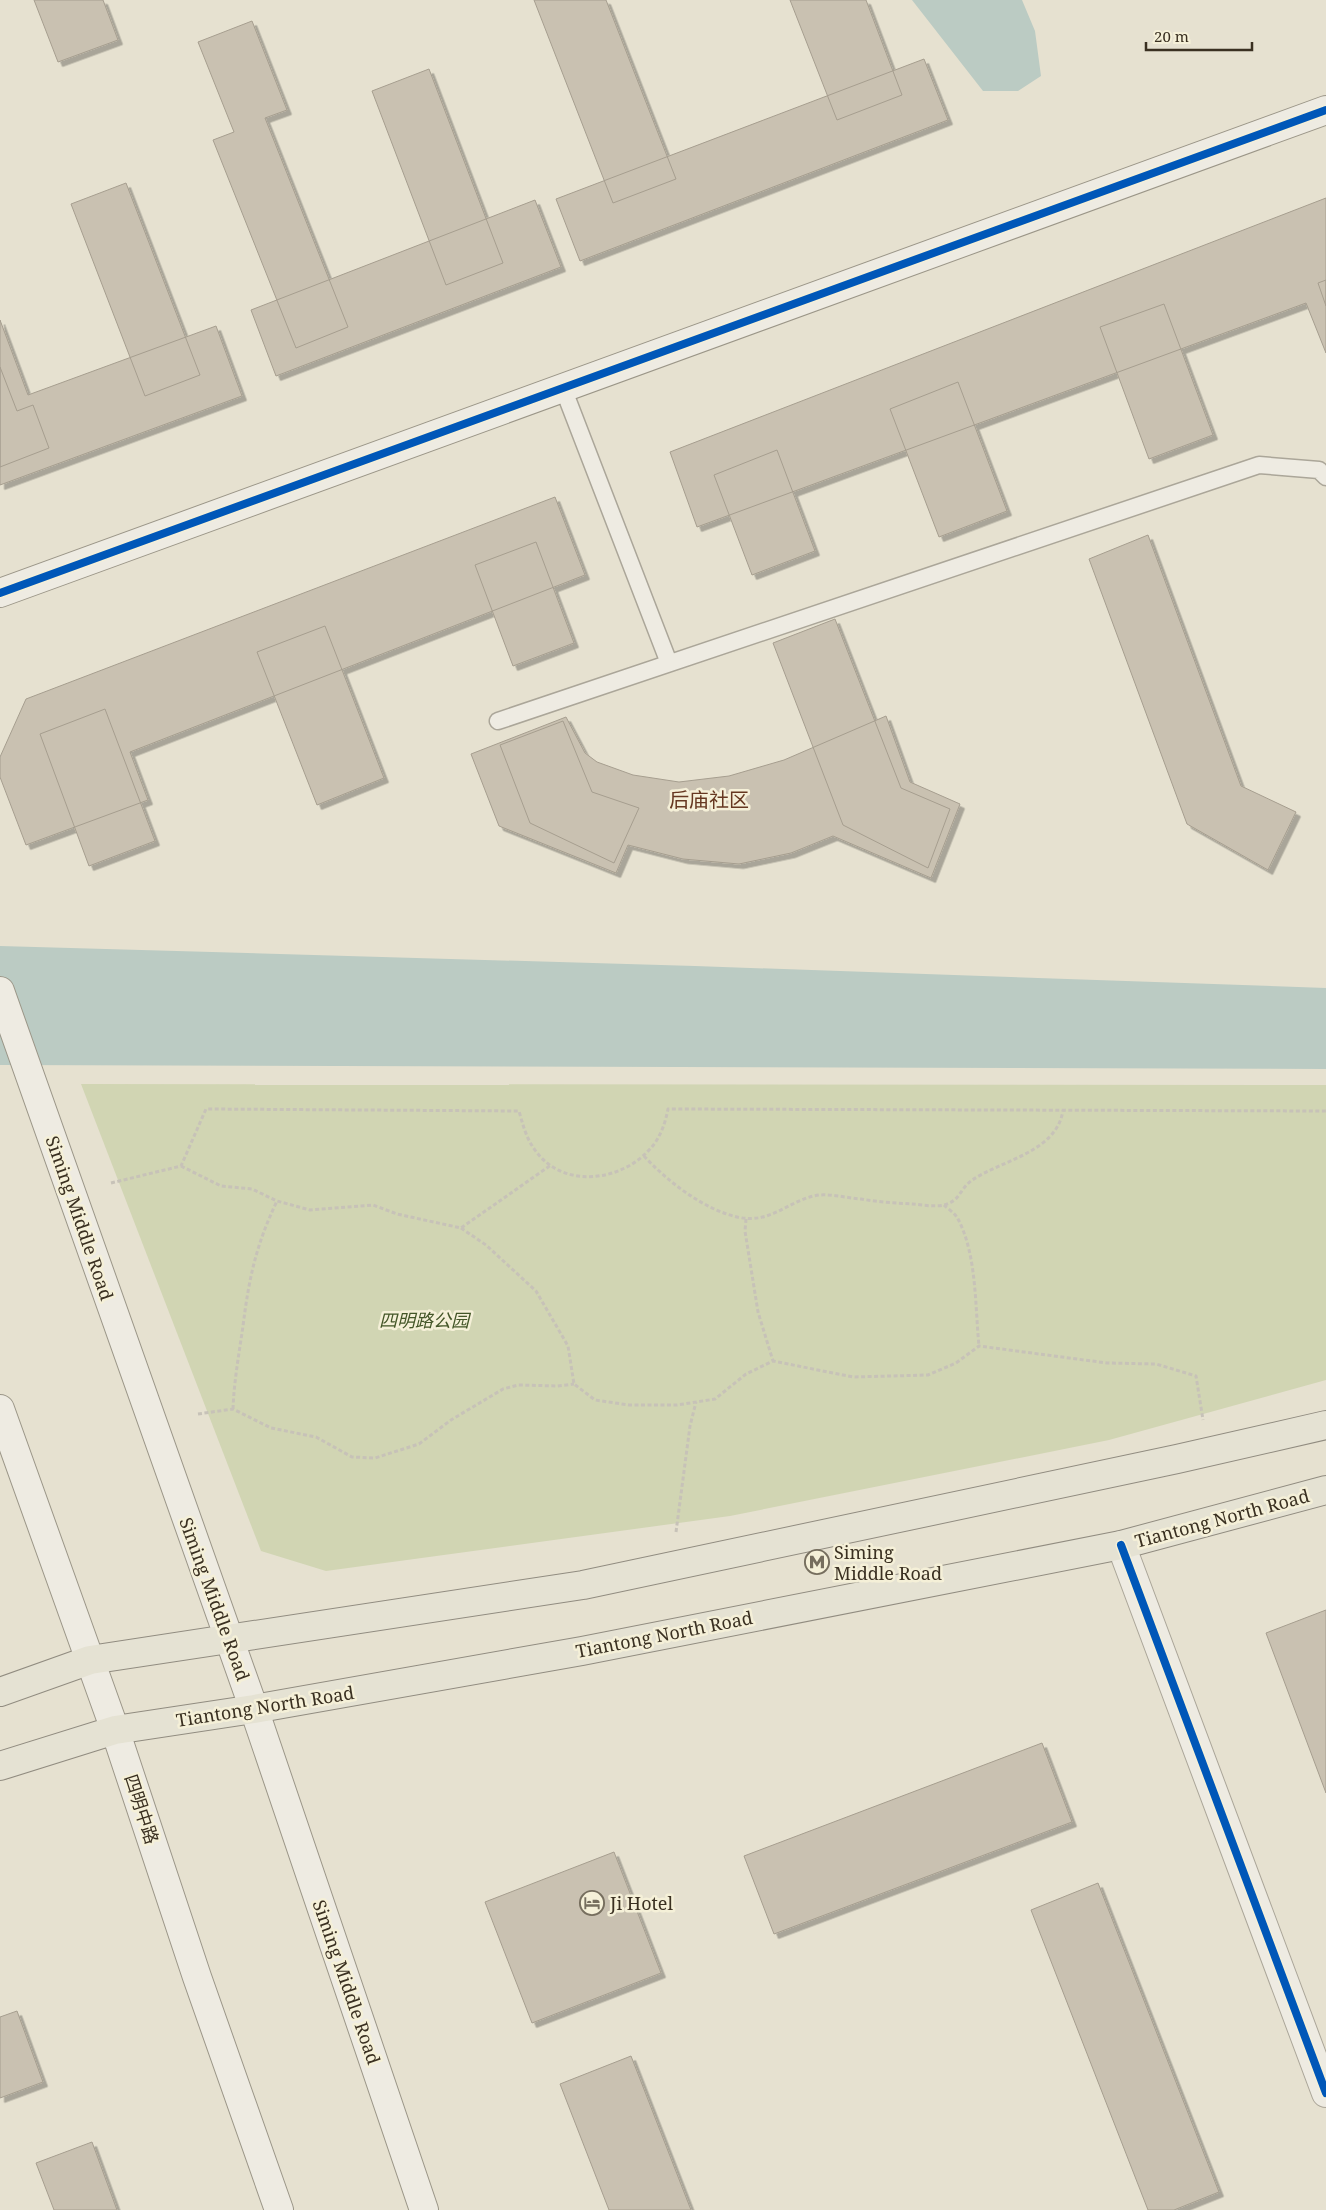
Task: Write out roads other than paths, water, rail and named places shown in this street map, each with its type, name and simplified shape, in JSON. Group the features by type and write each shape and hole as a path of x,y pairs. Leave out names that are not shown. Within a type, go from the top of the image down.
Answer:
{"main road":[{"path":"0,593 1326,110"},
{"name":"Siming Middle Road","path":"0,991 254,1709 424,2210"},
{"name":"四明中路","path":"0,1409 115,1730 197,1977 279,2210"},
{"path":"0,1692 90,1660 583,1585 1208,1452 1326,1425"},
{"name":"Tiantong North Road","path":"0,1766 115,1730 254,1709 582,1651 1122,1545 1326,1490"},
{"path":"1122,1545 1326,2093"}],"lane":[{"path":"563,388 669,663"},
{"path":"498,721 1259,465 1320,470 1326,477"}],"place":[{"name":"Siming Middle Road","path":"817,1562"},
{"name":"Ji Hotel","path":"592,1903"}],"district":[{"name":"后庙社区","path":"709,799"}],"park label":[{"name":"四明路公园","path":"424,1320"}]}
